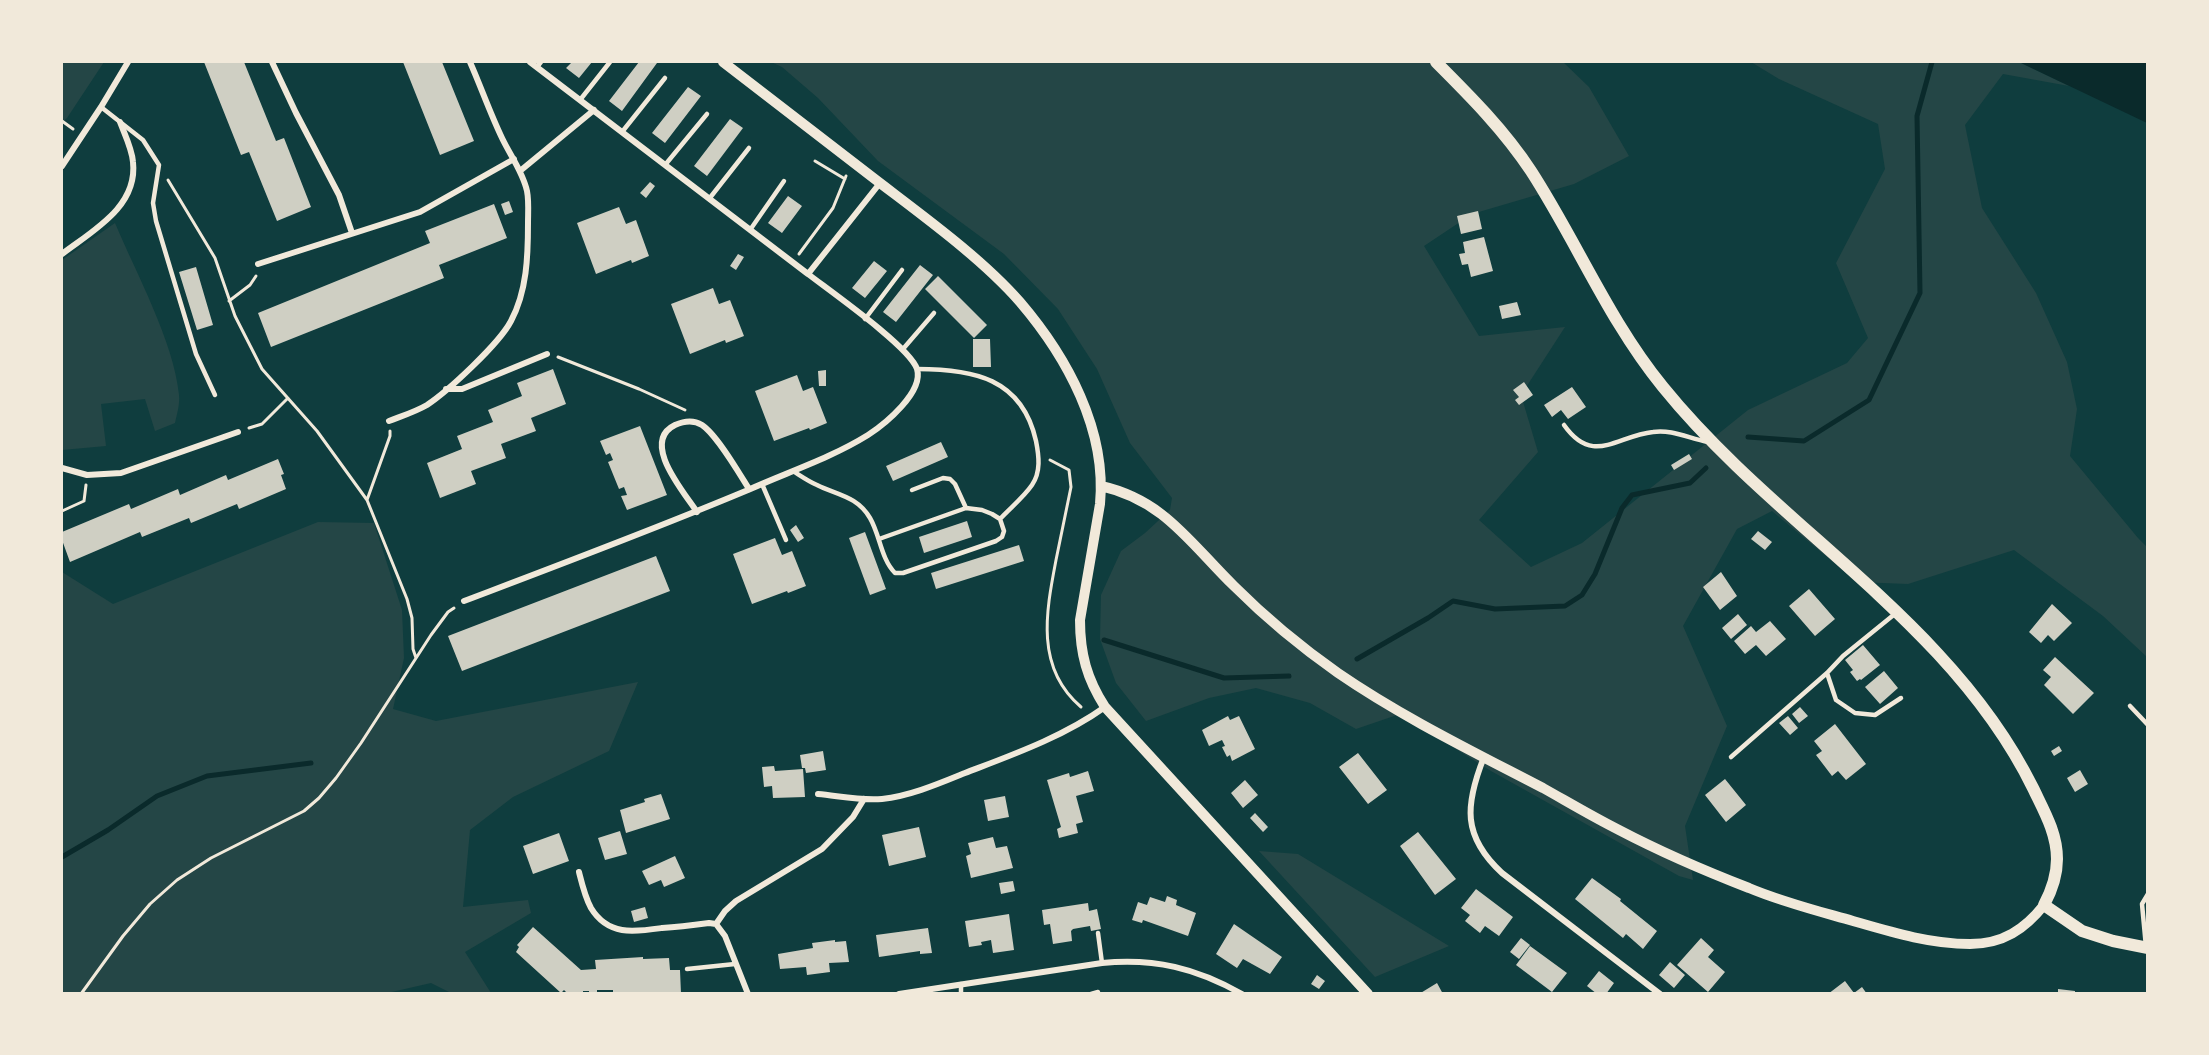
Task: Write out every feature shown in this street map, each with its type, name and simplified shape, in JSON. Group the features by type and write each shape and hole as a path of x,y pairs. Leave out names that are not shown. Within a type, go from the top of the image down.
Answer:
{"main road":[{"path":"1436,62 1506,136 1531,172 1602,298 1639,356 1680,408 1714,443 1896,613 1953,669 1982,704 2013,751 2049,822 2056,848 2055,878 2044,905 2082,931 2113,941 2147,947"}],"street":[{"path":"62,166 128,62"},
{"path":"273,62 296,113 339,195 352,233"},
{"path":"389,421 419,409 446,389 496,343 511,322 520,301 525,277 528,192 470,62"},
{"path":"464,601 697,512 793,471 868,435 893,416 917,382 917,369 903,348 580,100 539,64 530,62"},
{"path":"723,62 880,183 990,272 1019,301 1042,331 1060,358 1084,405 1095,441 1101,486 1083,597 1080,637 1084,666 1089,679 1105,707 1368,993"},
{"path":"519,171 594,110"},
{"path":"62,254 118,208 128,195 132,185 133,161 120,122"},
{"path":"258,264 420,212 514,159"},
{"path":"808,274 880,183"},
{"path":"446,389 462,388 547,354"},
{"path":"697,512 665,459 661,442 667,430 682,422 696,422 710,433 749,489"},
{"path":"62,468 87,475 110,474 136,468 238,432"},
{"path":"1101,486 1140,499 1162,513 1259,610 1339,673 1396,709 1620,831 1713,873 1806,908 1912,938 1971,944 1992,941 2020,930 2044,905"},
{"path":"818,794 882,799 919,790 1019,752 1092,716 1105,707"},
{"path":"1484,758 1470,798 1470,816 1477,845 1487,859 1502,873 1660,993"},
{"path":"716,924 724,911 736,901 822,849 853,817 864,799"},
{"path":"579,872 591,907 602,921 617,930 632,932 716,924 725,936 747,993"},
{"path":"899,993 1131,960 1181,967 1242,993"}],"lane":[{"path":"580,100 610,62"},
{"path":"622,132 665,78"},
{"path":"101,107 143,140 159,165 153,203 156,221 196,354 215,395"},
{"path":"665,165 707,114"},
{"path":"709,199 749,148"},
{"path":"750,230 784,181"},
{"path":"865,318 902,270"},
{"path":"903,348 934,313"},
{"path":"917,369 950,369 973,373 1009,392 1022,406 1032,424 1039,457 1038,472 1032,485 1000,519"},
{"path":"1564,425 1577,440 1595,448 1609,446 1654,431 1671,432 1714,443"},
{"path":"793,471 817,486 853,499 870,518 891,568 895,573 903,573 996,541 1002,537 1004,531 1000,519 992,514 966,508 879,539"},
{"path":"912,490 944,478 950,479 955,484 966,508"},
{"path":"762,484 786,540"},
{"path":"1731,757 1896,613"},
{"path":"1827,673 1836,700 1855,713 1875,715 1901,698"},
{"path":"2130,706 2148,725"},
{"path":"2147,947 2142,904 2148,894"},
{"path":"1098,933 1102,963"},
{"path":"687,969 735,964"},
{"path":"961,984 961,993"},
{"path":"1091,993 1098,992"}],"path":[{"path":"815,161 845,179"},
{"path":"159,165 208,244 229,300 262,369 317,430 367,500 407,599 412,618 412,649 416,658"},
{"path":"793,263 833,208 847,174"},
{"path":"229,300 250,285 255,277 258,264"},
{"path":"547,354 673,403 685,410 696,422"},
{"path":"238,432 261,424 288,398"},
{"path":"367,500 390,436 389,421"},
{"path":"1039,457 1064,466 1069,470 1071,477 1071,487 1047,608 1047,642 1060,681 1070,698 1092,716"},
{"path":"62,511 84,501 87,475"},
{"path":"81,993 150,904 177,880 211,858 294,817 319,798 361,743 448,612 464,601"}],"shaded area":[{"path":"62,62 104,62 67,118 62,122"},
{"path":"771,62 1563,62 1589,87 1629,156 1574,184 1472,214 1424,246 1479,336 1565,327 1521,395 1538,452 1479,520 1531,567 1582,543 1748,410 1847,363 1868,338 1836,263 1885,169 1878,124 1779,79 1751,62 2019,62 2069,86 2003,74 1965,125 1982,208 2036,293 2067,362 2077,409 2070,456 2147,547 2147,657 2103,616 2014,550 1908,584 1857,582 1772,511 1737,529 1683,626 1727,726 1685,826 1693,880 1679,876 1491,771 1400,714 1356,729 1310,703 1256,688 1209,698 1146,721 1116,683 1100,639 1101,595 1121,551 1170,510 1172,498 1130,443 1097,369 1058,309 1004,254 878,161 818,98 782,67"},
{"path":"2019,62 2147,62 2147,123"},
{"path":"115,223 153,308 170,353 179,395 175,423 155,431 145,399 101,404 106,446 62,450 62,260"},
{"path":"318,522 374,523 402,610 404,658 393,709 436,721 638,682 609,751 513,797 470,830 463,907 528,900 531,913 465,952 491,993 451,993 431,983 383,994 62,993 62,572 113,604"},
{"path":"1259,851 1298,854 1449,946 1375,977"}],"building":[{"path":"204,62 244,62 276,141 284,138 311,207 277,221 249,152 241,155"},
{"path":"403,62 442,62 474,141 440,155"},
{"path":"572,62 592,62 579,78 566,68"},
{"path":"639,62 657,63 622,111 609,101"},
{"path":"688,87 701,96 665,143 652,133"},
{"path":"730,119 743,128 707,176 694,166"},
{"path":"650,182 655,186 646,198 640,193"},
{"path":"788,196 802,206 782,233 768,223"},
{"path":"509,201 513,212 505,215 501,204"},
{"path":"494,204 507,238 439,265 444,278 271,347 258,313 430,243 425,231"},
{"path":"619,207 626,224 636,220 649,256 632,263 631,260 596,274 577,223"},
{"path":"1478,211 1482,229 1461,234 1457,216"},
{"path":"1484,237 1493,271 1471,277 1468,264 1462,265 1459,254 1465,253 1463,242"},
{"path":"738,254 744,257 736,270 730,266"},
{"path":"874,261 887,271 865,298 852,288"},
{"path":"920,265 933,275 896,322 883,312"},
{"path":"196,267 213,325 197,330 179,272"},
{"path":"938,276 987,325 974,338 925,289"},
{"path":"713,288 719,304 730,300 744,336 726,343 725,340 690,354 671,304"},
{"path":"1517,302 1521,315 1502,319 1499,306"},
{"path":"973,339 990,339 991,367 973,367"},
{"path":"553,369 566,404 531,418 536,431 501,444 506,458 471,471 476,484 440,498 427,463 462,449 457,436 493,422 488,410 522,396 517,383"},
{"path":"826,370 826,386 819,386 818,371"},
{"path":"797,375 803,391 813,387 827,423 774,441 755,391"},
{"path":"1524,382 1533,395 1519,405 1515,400 1519,397 1513,390"},
{"path":"1572,387 1586,407 1568,419 1561,410 1552,417 1544,405"},
{"path":"640,426 667,495 627,510 621,496 627,495 624,487 619,489 608,462 613,460 610,453 606,455 600,441"},
{"path":"941,442 948,457 893,481 886,466"},
{"path":"1689,454 1692,459 1674,470 1671,465"},
{"path":"278,459 284,474 281,475 286,489 239,509 237,504 191,523 189,518 142,537 140,532 70,562 62,540 62,532 129,504 131,509 178,489 180,495 226,475 228,480"},
{"path":"967,521 972,537 924,553 919,537"},
{"path":"796,525 804,538 798,542 790,530"},
{"path":"1758,531 1772,542 1765,550 1751,539"},
{"path":"865,532 886,589 870,595 849,538"},
{"path":"775,538 782,555 792,551 806,586 752,604 733,554"},
{"path":"1019,545 1024,561 936,589 931,573"},
{"path":"656,556 670,591 462,671 448,636"},
{"path":"1721,572 1737,596 1720,610 1703,587"},
{"path":"1809,589 1835,619 1815,636 1789,606"},
{"path":"2052,604 2072,623 2054,641 2048,635 2041,643 2029,632"},
{"path":"1738,614 1747,625 1731,639 1722,628"},
{"path":"1770,621 1786,639 1766,656 1756,645 1745,654 1734,641 1751,626 1756,632"},
{"path":"1863,645 1880,665 1857,681 1850,672 1853,670 1845,660"},
{"path":"2055,657 2094,693 2073,714 2044,685 2051,677 2043,670"},
{"path":"1884,671 1898,688 1880,704 1865,687"},
{"path":"1800,707 1808,716 1799,723 1792,714"},
{"path":"1228,716 1230,720 1239,716 1255,749 1232,761 1230,755 1227,757 1222,747 1225,746 1222,740 1209,746 1202,730"},
{"path":"1788,716 1798,728 1790,735 1779,723"},
{"path":"1835,724 1866,764 1846,780 1838,771 1832,776 1816,755 1822,751 1814,741"},
{"path":"2059,746 2062,751 2054,756 2051,751"},
{"path":"823,751 826,770 806,773 805,768 802,768 800,755"},
{"path":"1358,753 1387,790 1368,804 1339,767"},
{"path":"774,766 775,771 803,769 805,797 773,798 772,786 764,787 762,767"},
{"path":"2080,770 2088,784 2075,792 2067,778"},
{"path":"1088,771 1094,791 1076,796 1083,822 1076,824 1078,833 1059,838 1057,829 1061,827 1047,780 1069,773 1070,777"},
{"path":"1725,779 1746,805 1726,822 1705,795"},
{"path":"1245,780 1258,795 1243,808 1231,793"},
{"path":"661,794 670,819 626,833 620,810"},
{"path":"1005,796 1009,817 988,821 984,800"},
{"path":"1255,813 1268,827 1263,832 1250,818"},
{"path":"919,827 926,857 889,866 882,835"},
{"path":"620,831 627,854 605,860 598,838"},
{"path":"1418,832 1456,879 1435,895 1400,846"},
{"path":"559,833 569,861 533,874 523,846"},
{"path":"993,837 996,848 1007,846 1013,868 971,878 966,856 971,854 968,843"},
{"path":"675,856 685,878 664,887 661,880 649,885 642,871"},
{"path":"1592,878 1621,899 1620,901 1657,931 1643,949 1626,934 1623,938 1575,899"},
{"path":"1013,881 1015,891 1001,894 999,883"},
{"path":"1476,889 1513,917 1499,936 1485,926 1480,933 1465,921 1470,915 1461,908"},
{"path":"1167,896 1177,900 1176,905 1196,913 1188,936 1143,920 1142,923 1132,920 1138,902 1147,905 1150,897 1165,902"},
{"path":"1088,903 1089,911 1097,909 1101,929 1091,931 1090,926 1073,929 1071,931 1072,941 1053,944 1050,924 1044,925 1042,910"},
{"path":"645,907 648,918 634,922 631,911"},
{"path":"1009,914 1014,950 993,953 991,940 981,942 982,945 969,947 965,921"},
{"path":"1234,924 1282,957 1270,974 1243,959 1237,968 1216,954"},
{"path":"533,927 581,970 596,969 595,960 669,958 670,970 680,970 681,994 613,994 613,990 597,990 597,994 583,991 583,994 568,994 564,990 561,993 516,952 519,947 517,945"},
{"path":"928,928 932,953 920,954 920,951 879,957 876,935"},
{"path":"1521,938 1530,945 1519,959 1510,952"},
{"path":"1701,938 1714,950 1708,957 1725,972 1708,992 1677,965"},
{"path":"835,940 835,942 846,941 849,962 829,963 830,972 807,975 806,967 780,969 778,954 813,948 812,943"},
{"path":"1530,946 1567,973 1552,992 1516,965"},
{"path":"1670,962 1685,975 1674,988 1659,975"},
{"path":"1599,971 1614,983 1606,994 1597,994 1587,986"},
{"path":"1317,975 1325,981 1319,989 1311,984"},
{"path":"1845,981 1854,993 1862,987 1867,994 1828,994"},
{"path":"1437,983 1443,994 1419,994"},
{"path":"2058,989 2075,991 2075,994 2058,994"}],"waterway":[{"path":"1748,437 1804,441 1869,400 1920,293 1917,116 1932,62"},
{"path":"1357,659 1453,601 1495,609 1565,606 1582,595 1595,574 1622,508 1632,495 1690,483 1706,468"},
{"path":"1104,640 1224,678 1289,676"},
{"path":"62,857 108,830 157,796 207,776 311,763"}]}
